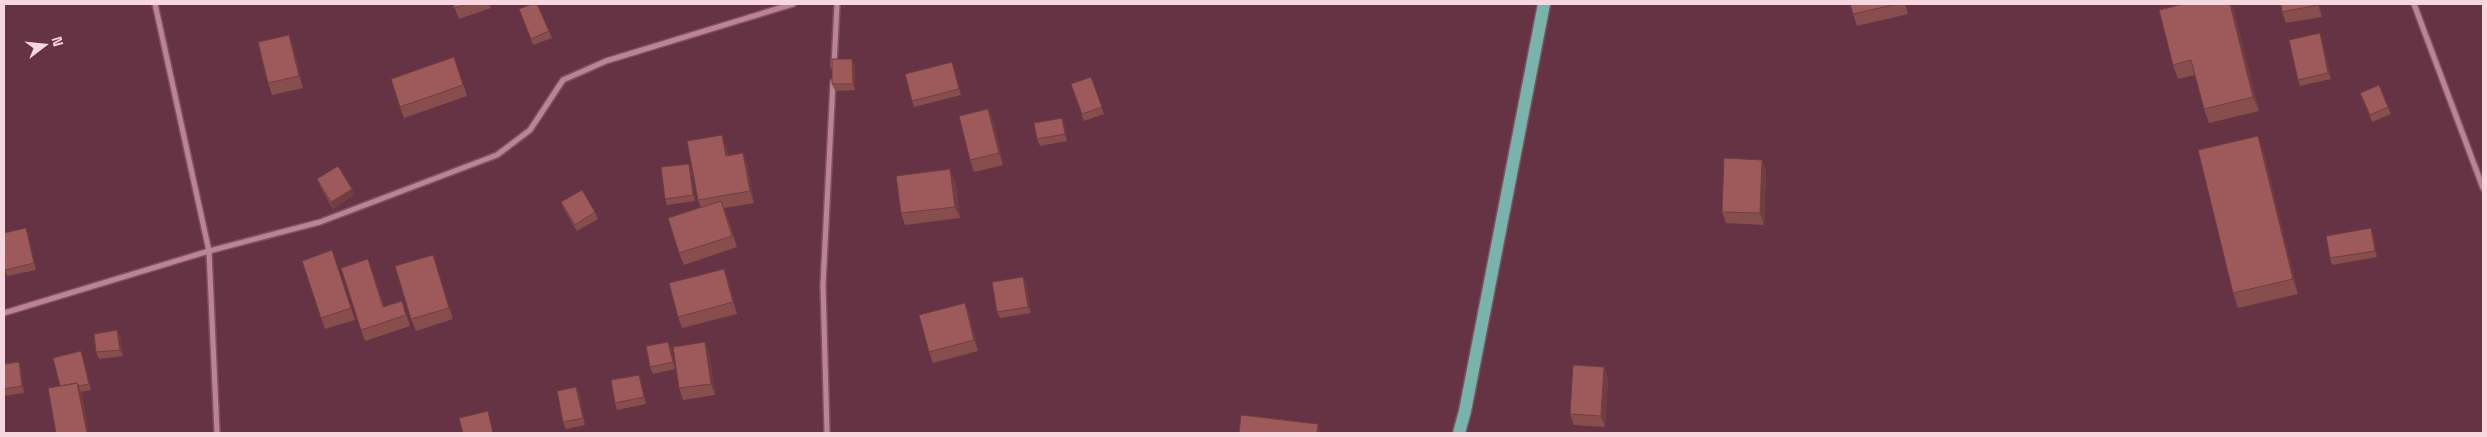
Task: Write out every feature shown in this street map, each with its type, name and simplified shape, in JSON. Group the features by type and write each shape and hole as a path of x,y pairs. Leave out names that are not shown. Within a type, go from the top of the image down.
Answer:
{"main road":[{"path":"1459,433 1544,4"}],"street":[{"path":"155,4 209,251 218,433"},
{"path":"4,313 209,251 320,222 497,155 530,130 562,80 606,61 793,4"},
{"path":"827,433 823,285 837,4"},
{"path":"2414,4 2483,188"}],"building":[{"path":"453,4 467,4 454,8"},
{"path":"537,4 549,31 531,39 519,9"},
{"path":"1850,4 1897,4 1853,14"},
{"path":"2183,4 2230,4 2253,97 2204,109 2191,60 2173,65 2159,10"},
{"path":"2281,4 2317,4 2318,5 2282,12"},
{"path":"2320,33 2328,73 2298,80 2289,40"},
{"path":"289,35 299,76 268,83 258,42"},
{"path":"454,57 463,85 400,107 391,79"},
{"path":"832,59 852,59 853,84 832,84"},
{"path":"952,62 959,89 912,101 905,74"},
{"path":"1091,77 1102,107 1082,114 1071,84"},
{"path":"2379,85 2388,107 2370,115 2360,93"},
{"path":"988,109 999,153 970,160 959,116"},
{"path":"1062,118 1065,134 1037,139 1034,123"},
{"path":"722,135 726,156 743,153 750,191 698,200 687,141"},
{"path":"2258,136 2293,279 2233,293 2198,150"},
{"path":"1724,158 1762,160 1760,213 1722,212"},
{"path":"689,164 693,195 665,199 661,167"},
{"path":"338,166 352,189 331,202 317,179"},
{"path":"950,169 955,207 901,213 896,176"},
{"path":"582,190 595,212 575,225 561,202"},
{"path":"721,201 732,236 679,253 668,218"},
{"path":"26,228 34,263 5,270 4,233"},
{"path":"2371,228 2375,251 2330,258 2326,236"},
{"path":"332,250 351,308 321,318 302,261"},
{"path":"433,255 449,308 411,319 395,266"},
{"path":"368,259 383,307 402,301 406,315 361,330 341,268"},
{"path":"724,269 733,302 678,317 669,283"},
{"path":"1023,277 1028,307 997,312 992,282"},
{"path":"965,303 974,340 929,352 919,315"},
{"path":"117,330 120,350 96,352 94,334"},
{"path":"668,342 673,362 650,367 646,346"},
{"path":"705,342 711,384 679,388 673,347"},
{"path":"81,351 89,384 79,386 77,383 60,386 53,358"},
{"path":"19,362 22,386 4,389 4,364"},
{"path":"1573,365 1604,367 1601,416 1570,414"},
{"path":"639,375 644,397 615,403 611,380"},
{"path":"77,383 87,433 56,433 48,388"},
{"path":"576,387 583,418 563,422 557,391"},
{"path":"488,411 493,433 463,433 459,418"},
{"path":"1241,415 1318,424 1317,433 1239,433"}]}
